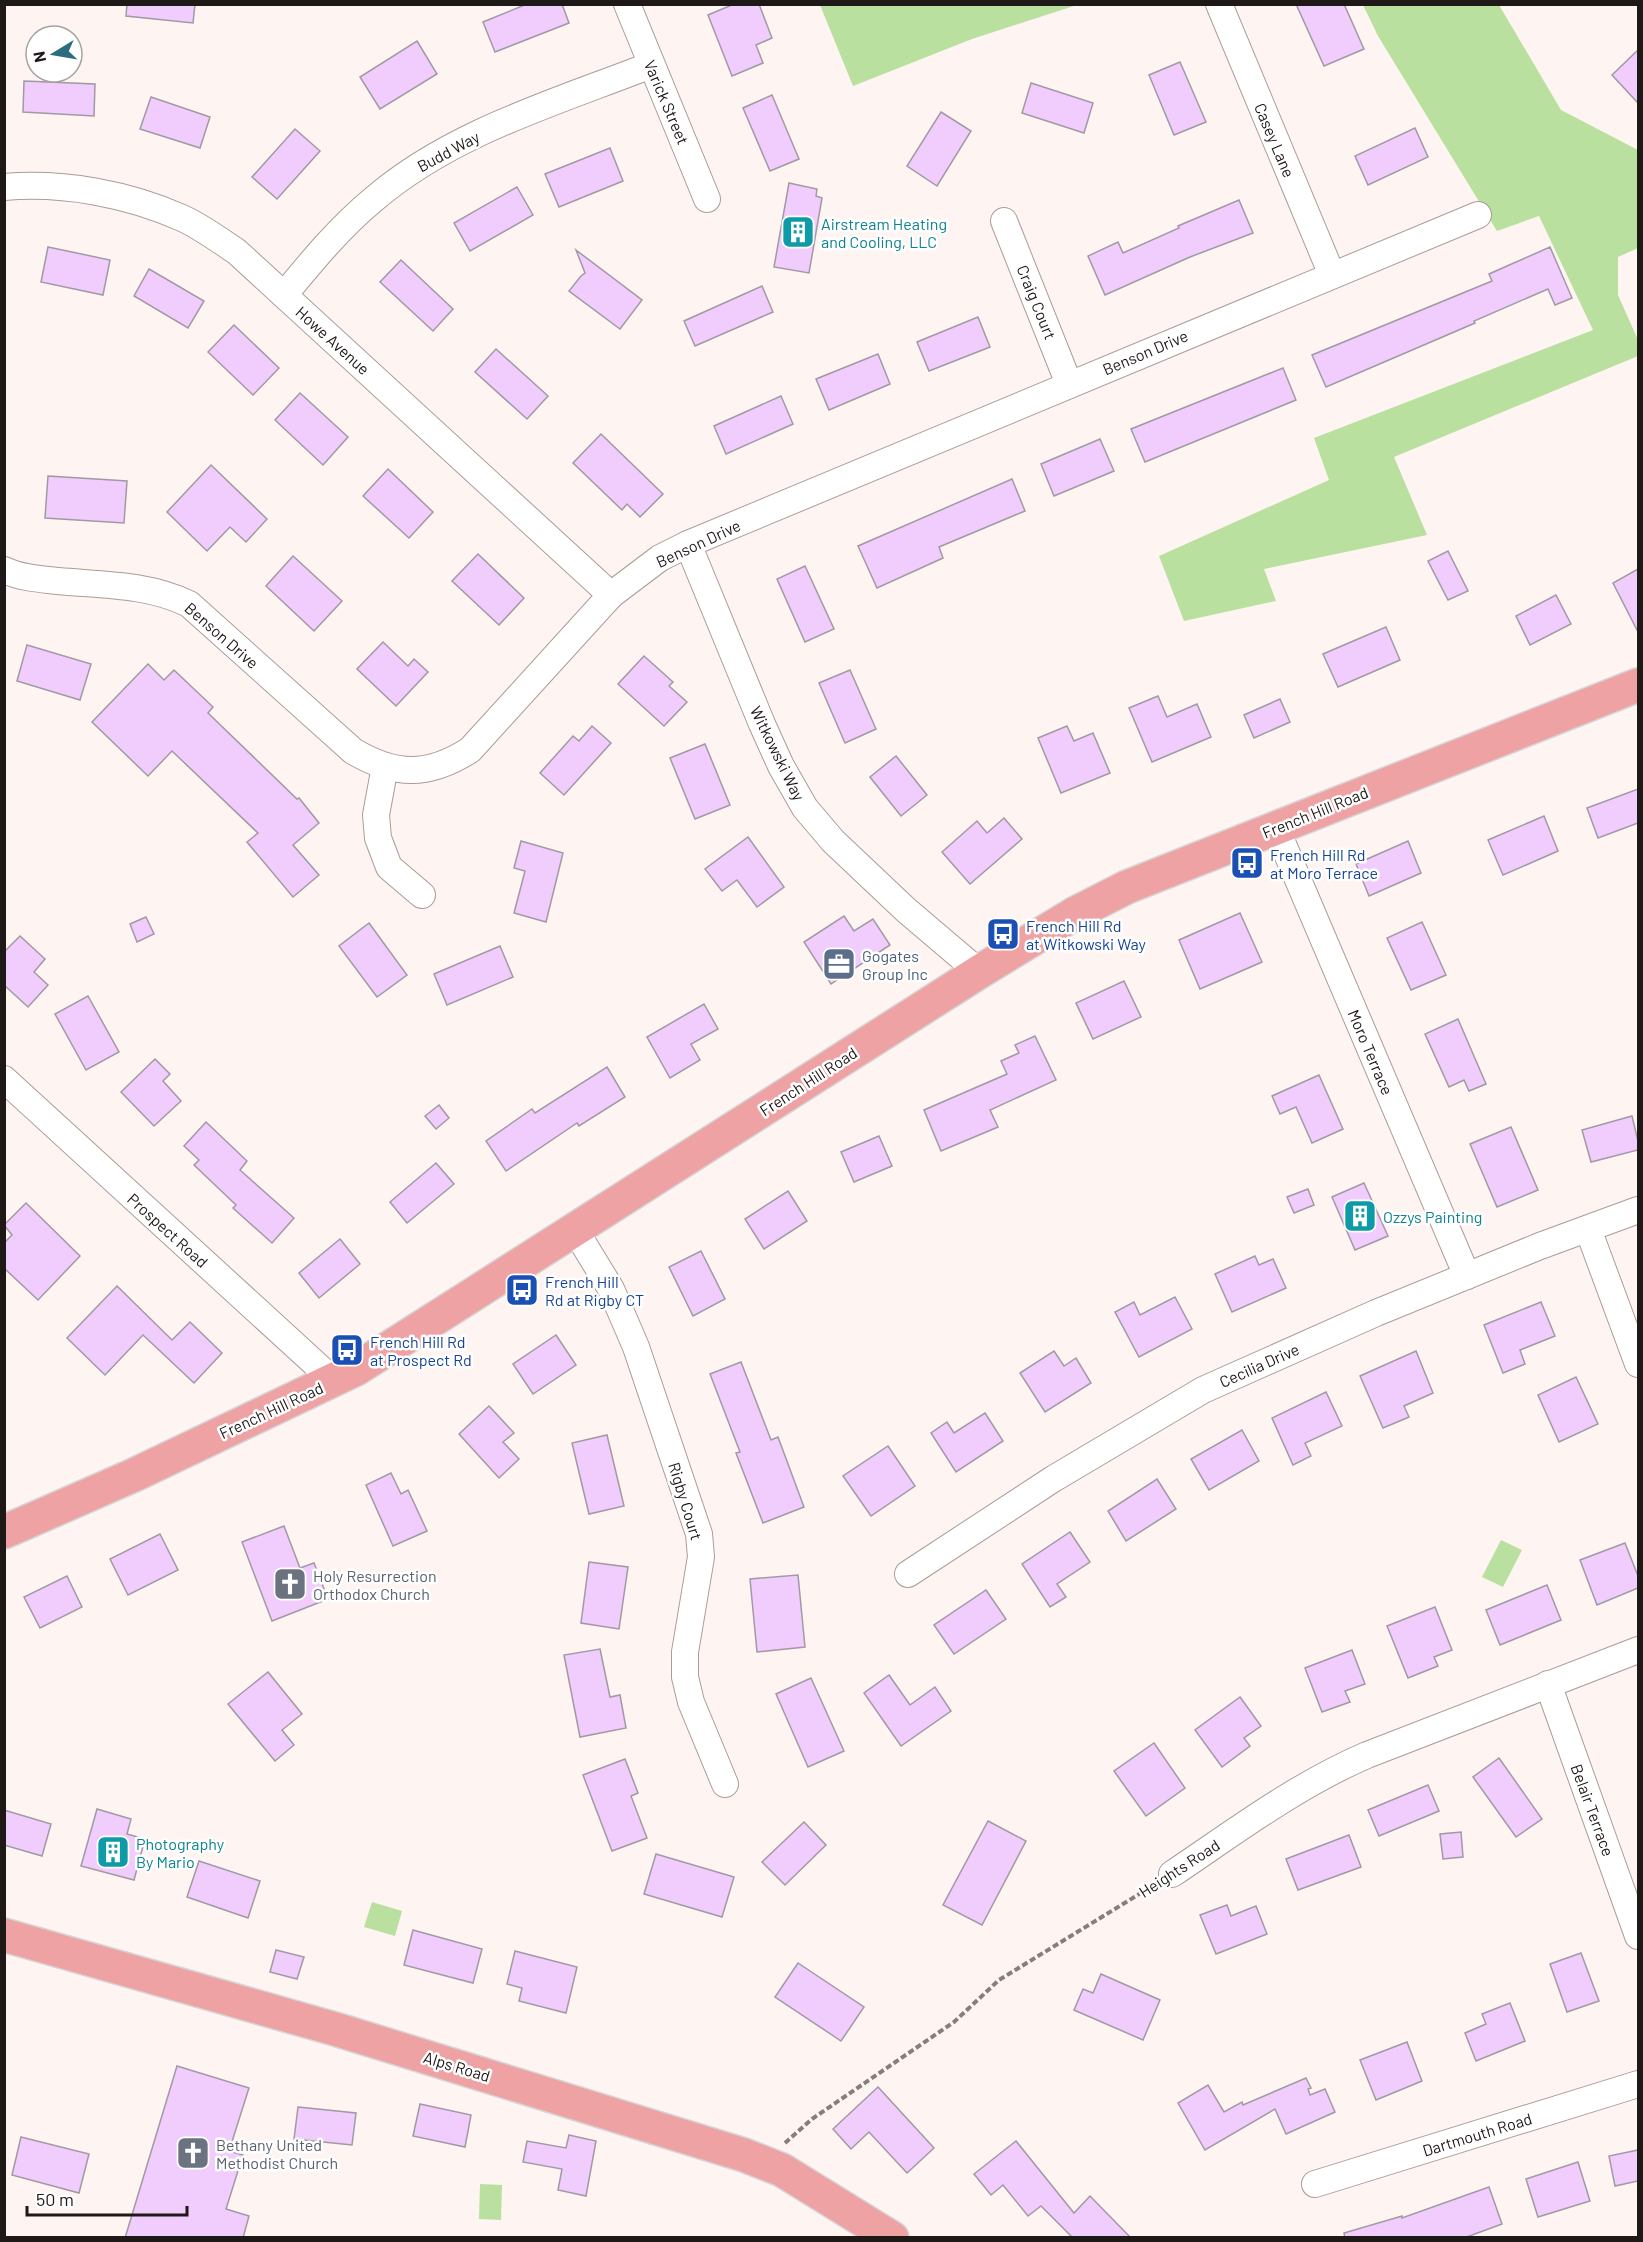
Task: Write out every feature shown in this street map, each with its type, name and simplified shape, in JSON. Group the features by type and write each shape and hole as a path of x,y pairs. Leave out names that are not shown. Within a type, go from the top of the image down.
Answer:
{"main road":[{"name":"French Hill Road","path":"4,1532 134,1475 356,1369 979,972 1074,915 1128,887 1638,685"},
{"name":"Alps Road","path":"4,1935 335,2029 664,2129 782,2170 892,2238"}],"street":[{"name":"Varick Street","path":"627,4 707,199"},
{"name":"Casey Lane","path":"1219,4 1332,275"},
{"name":"Budd Way","path":"284,295 340,229 413,169 455,145 501,124 651,65"},
{"name":"Howe Avenue","path":"4,187 59,187 102,193 144,203 182,218 206,231 237,252 611,595"},
{"name":"Benson Drive","path":"4,570 29,578 148,589 170,595 189,604 353,751 371,762 385,766 412,771 433,768 452,761 470,750 611,595 653,563 688,544 1478,215"},
{"name":"Craig Court","path":"1004,221 1069,384"},
{"name":"Witkowski Way","path":"688,544 762,724 805,808 833,841 906,910 979,972"},
{"path":"385,766 376,815 378,838 389,867 422,895"},
{"name":"Moro Terrace","path":"1276,828 1467,1276"},
{"name":"Prospect Road","path":"4,1079 333,1380"},
{"name":"Cecilia Drive","path":"908,1574 1053,1479 1203,1390 1376,1313 1638,1210"},
{"path":"1588,1229 1638,1364"},
{"name":"Rigby Court","path":"575,1230 611,1289 636,1347 699,1534 701,1557 685,1652 685,1677 691,1702 725,1784"},
{"name":"Heights Road","path":"1172,1874 1330,1771 1638,1650"},
{"name":"Belair Terrace","path":"1548,1684 1638,1936"},
{"name":"Dartmouth Road","path":"1315,2184 1638,2084"}],"path":[{"name":"Heights Road","path":"763,2163 812,2119 954,2022 999,1980 1172,1874"}],"green space":[{"path":"820,5 1077,5 972,39 853,86"},
{"path":"1363,5 1499,5 1561,110 1638,150 1638,248 1618,257 1618,295 1638,340 1638,356 1394,457 1427,535 1264,569 1276,601 1184,621 1159,556 1329,480 1314,438 1593,330 1539,216 1497,231 1378,36"},
{"path":"1501,1540 1522,1550 1503,1587 1482,1577"},
{"path":"372,1902 402,1911 395,1936 364,1927"},
{"path":"480,2184 502,2185 501,2220 479,2219"}],"building":[{"path":"127,4 195,4 193,23 126,16"},
{"path":"527,4 562,4 569,23 495,52 483,22"},
{"path":"734,4 759,4 772,38 756,45 763,63 732,76 708,15"},
{"path":"1296,4 1344,4 1364,49 1324,66"},
{"path":"417,41 437,74 380,109 360,77"},
{"path":"1638,50 1638,103 1612,75"},
{"path":"1180,62 1206,122 1174,135 1149,75"},
{"path":"24,81 24,84 95,84 94,116 23,112"},
{"path":"1031,83 1093,103 1084,133 1022,113"},
{"path":"772,95 799,159 770,171 743,108"},
{"path":"151,97 210,117 200,148 140,129"},
{"path":"941,112 971,131 937,186 907,166"},
{"path":"1415,128 1428,157 1368,185 1355,156"},
{"path":"295,129 320,151 277,199 252,177"},
{"path":"610,148 623,181 559,207 545,174"},
{"name":"Airstream Heating and Cooling, LLC","path":"789,183 817,189 816,196 822,198 809,273 774,267"},
{"path":"517,187 533,215 470,251 454,223"},
{"path":"1239,200 1253,233 1190,257 1105,295 1088,256 1118,242 1123,253"},
{"path":"48,247 110,260 103,295 41,282"},
{"path":"1550,247 1572,298 1555,305 1548,289 1326,387 1312,355 1492,281 1489,274"},
{"path":"576,250 642,300 620,329 569,291 585,273"},
{"path":"401,260 453,309 433,331 380,282"},
{"path":"149,269 204,301 188,328 134,296"},
{"path":"762,286 773,312 695,346 684,321"},
{"path":"978,317 990,347 929,371 917,342"},
{"path":"234,325 279,368 253,395 208,352"},
{"path":"496,349 548,396 527,419 475,372"},
{"path":"878,354 890,384 829,410 816,379"},
{"path":"1283,368 1296,400 1145,462 1131,429"},
{"path":"300,393 348,437 323,465 275,420"},
{"path":"781,396 793,424 726,454 714,426"},
{"path":"601,434 663,494 640,517 627,504 622,510 573,463"},
{"path":"1100,439 1114,471 1054,496 1041,464"},
{"path":"211,465 267,519 246,542 230,527 207,551 167,512"},
{"path":"388,469 433,512 409,538 363,496"},
{"path":"48,476 127,481 124,523 45,518"},
{"path":"1012,479 1025,511 939,547 943,558 877,588 858,546"},
{"path":"1448,551 1468,591 1448,600 1428,561"},
{"path":"478,554 524,598 499,625 452,581"},
{"path":"293,556 342,601 314,631 266,586"},
{"path":"805,566 834,629 805,642 777,579"},
{"path":"1638,569 1638,632 1613,583"},
{"path":"1556,595 1571,624 1530,645 1516,616"},
{"path":"1386,627 1400,660 1338,687 1323,654"},
{"path":"383,642 408,666 414,659 428,672 396,706 357,669"},
{"path":"27,645 91,664 80,700 17,681"},
{"path":"644,656 673,682 669,686 687,702 664,726 618,684"},
{"path":"148,664 164,680 174,670 213,707 208,713 297,799 299,798 319,823 293,845 319,875 293,897 247,842 258,833 172,751 148,776 92,722"},
{"path":"850,670 876,729 845,743 819,683"},
{"path":"1158,696 1167,717 1197,704 1211,737 1152,762 1129,708"},
{"path":"1280,699 1290,722 1254,738 1244,715"},
{"path":"592,726 611,743 564,795 540,773 573,736 579,741"},
{"path":"1067,726 1074,741 1093,733 1110,773 1061,793 1038,738"},
{"path":"705,744 730,805 695,819 670,758"},
{"path":"896,756 927,795 901,816 870,777"},
{"path":"1638,789 1638,823 1598,838 1587,808"},
{"path":"1544,816 1558,851 1503,875 1488,840"},
{"path":"1004,818 1022,839 970,884 942,852 977,821 987,833"},
{"path":"748,837 784,887 757,907 737,880 722,891 705,869"},
{"path":"521,841 563,853 546,922 514,913 525,871 514,868"},
{"path":"1408,841 1421,873 1369,896 1356,864"},
{"path":"1240,913 1262,962 1200,989 1179,940"},
{"name":"Gogates Group Inc","path":"844,916 854,931 873,919 890,945 831,984 804,942"},
{"path":"146,917 154,934 137,942 130,924"},
{"path":"1422,922 1446,975 1411,990 1387,938"},
{"path":"369,923 407,975 377,997 339,946"},
{"path":"20,936 45,959 34,972 48,985 28,1007 4,985 4,952"},
{"path":"500,946 513,977 447,1005 434,974"},
{"path":"1124,981 1141,1017 1093,1039 1076,1003"},
{"path":"88,996 119,1052 86,1070 55,1014"},
{"path":"704,1004 718,1029 691,1044 700,1060 670,1078 647,1037"},
{"path":"1458,1019 1486,1084 1469,1091 1464,1080 1449,1087 1425,1034"},
{"path":"1035,1036 1056,1080 990,1110 998,1127 941,1151 924,1110 1007,1074 1001,1061 1019,1053 1015,1045"},
{"path":"155,1059 170,1074 163,1081 181,1101 154,1126 121,1092"},
{"path":"607,1067 625,1097 579,1126 577,1123 506,1171 486,1141 532,1109 535,1113"},
{"path":"1319,1075 1343,1129 1312,1143 1296,1107 1280,1114 1272,1096"},
{"path":"439,1105 449,1118 436,1129 425,1116"},
{"path":"1632,1116 1638,1150 1591,1162 1582,1130"},
{"path":"206,1122 247,1161 240,1170 294,1218 272,1243 233,1208 236,1205 194,1165 199,1160 184,1146"},
{"path":"1511,1127 1538,1190 1497,1207 1470,1144"},
{"path":"879,1136 892,1166 854,1182 841,1152"},
{"path":"436,1163 454,1184 407,1223 390,1202"},
{"name":"Ozzys Painting","path":"1364,1183 1388,1236 1355,1250 1332,1197"},
{"path":"1308,1189 1314,1205 1294,1213 1287,1197"},
{"path":"788,1191 807,1221 764,1249 745,1219"},
{"path":"26,1203 80,1256 38,1300 4,1268 4,1243 12,1235 4,1225"},
{"path":"340,1239 360,1264 319,1298 299,1273"},
{"path":"701,1251 725,1299 693,1316 669,1267"},
{"path":"1255,1256 1259,1265 1273,1259 1286,1288 1232,1312 1215,1274"},
{"path":"117,1286 172,1340 190,1322 222,1353 194,1383 143,1335 105,1375 67,1338"},
{"path":"1175,1297 1192,1329 1139,1357 1115,1312 1134,1302 1140,1315"},
{"path":"1541,1302 1555,1336 1520,1350 1525,1364 1503,1373 1484,1325"},
{"path":"556,1335 576,1365 533,1394 513,1364"},
{"path":"1054,1351 1064,1366 1076,1358 1091,1383 1045,1412 1020,1373"},
{"path":"1416,1351 1433,1393 1404,1406 1409,1417 1383,1428 1360,1376"},
{"path":"741,1362 771,1440 778,1437 804,1507 763,1523 736,1453 740,1452 710,1374"},
{"path":"1576,1377 1598,1424 1559,1442 1538,1395"},
{"path":"1326,1392 1342,1426 1305,1443 1311,1456 1293,1465 1272,1418"},
{"path":"489,1406 514,1433 503,1442 519,1459 499,1478 459,1434"},
{"path":"985,1413 1003,1441 956,1472 931,1433 947,1422 954,1433"},
{"path":"1242,1430 1259,1461 1209,1490 1191,1459"},
{"path":"607,1435 624,1506 589,1514 572,1443"},
{"path":"888,1446 915,1486 871,1516 843,1476"},
{"path":"391,1473 401,1494 408,1490 427,1531 393,1546 366,1485"},
{"path":"1157,1479 1176,1509 1126,1541 1108,1511"},
{"name":"Holy Resurrection Orthodox Church","path":"284,1526 300,1568 314,1563 328,1599 272,1621 242,1542"},
{"path":"1070,1532 1090,1562 1057,1584 1066,1597 1050,1607 1022,1564"},
{"path":"160,1534 178,1570 128,1595 110,1559"},
{"path":"1625,1543 1638,1576 1638,1588 1597,1605 1580,1560"},
{"path":"589,1562 628,1567 619,1629 581,1623"},
{"path":"798,1575 805,1647 757,1652 750,1579"},
{"path":"67,1576 82,1607 40,1628 24,1597"},
{"path":"1547,1585 1561,1620 1500,1645 1486,1610"},
{"path":"986,1590 1006,1619 954,1654 934,1625"},
{"path":"1435,1607 1452,1650 1434,1657 1438,1666 1408,1678 1387,1626"},
{"path":"600,1649 610,1697 620,1695 626,1728 580,1737 564,1655"},
{"path":"1352,1650 1365,1684 1345,1691 1350,1702 1322,1712 1305,1668"},
{"path":"268,1672 302,1714 282,1730 294,1745 275,1761 228,1704"},
{"path":"889,1675 910,1705 935,1687 951,1711 901,1746 864,1693"},
{"path":"811,1678 844,1751 808,1767 776,1694"},
{"path":"1240,1697 1261,1726 1244,1738 1250,1746 1222,1767 1195,1730"},
{"path":"1154,1743 1185,1788 1146,1816 1114,1771"},
{"path":"1499,1758 1542,1819 1516,1837 1473,1777"},
{"path":"625,1759 638,1793 631,1796 647,1838 612,1851 583,1775"},
{"path":"1428,1785 1439,1811 1379,1836 1368,1810"},
{"name":"Photography By Mario","path":"97,1809 131,1819 127,1834 145,1839 134,1880 81,1866"},
{"path":"4,1810 51,1824 42,1856 4,1845"},
{"path":"988,1821 1026,1841 982,1925 943,1905"},
{"path":"804,1822 826,1845 785,1885 762,1862"},
{"path":"1461,1832 1463,1857 1443,1859 1440,1834"},
{"path":"1349,1835 1361,1867 1298,1890 1286,1859"},
{"path":"656,1854 734,1877 722,1917 644,1894"},
{"path":"199,1861 260,1881 248,1918 187,1897"},
{"path":"1227,1905 1231,1916 1256,1906 1267,1934 1216,1954 1200,1915"},
{"path":"413,1930 482,1949 473,1983 404,1965"},
{"path":"276,1950 304,1957 297,1979 270,1972"},
{"path":"515,1951 577,1967 566,2013 519,2001 522,1988 507,1984"},
{"path":"1581,1953 1599,2001 1567,2012 1550,1964"},
{"path":"798,1963 864,2007 841,2041 775,1997"},
{"path":"1101,1974 1160,2000 1143,2040 1074,2010 1083,1989 1093,1993"},
{"path":"1510,2003 1525,2041 1476,2061 1465,2033 1486,2024 1482,2014"},
{"path":"1407,2042 1422,2081 1376,2100 1360,2060"},
{"name":"Bethany United Methodist Church","path":"177,2066 249,2088 229,2151 243,2155 226,2209 249,2216 243,2238 125,2238"},
{"path":"1306,2078 1311,2088 1308,2089 1310,2095 1325,2089 1335,2112 1286,2134 1275,2109 1205,2150 1178,2103 1208,2085 1224,2112 1242,2102 1243,2105"},
{"path":"878,2087 934,2148 907,2173 869,2132 851,2149 833,2129"},
{"path":"420,2104 471,2115 465,2147 413,2136"},
{"path":"298,2107 356,2113 352,2145 294,2139"},
{"path":"569,2135 596,2141 586,2196 558,2190 562,2169 523,2162 527,2141 566,2148"},
{"path":"21,2137 89,2154 79,2193 12,2175"},
{"path":"1016,2141 1074,2213 1090,2196 1131,2238 1073,2238 1041,2206 1028,2216 1003,2185 991,2195 974,2174"},
{"path":"1638,2150 1638,2181 1615,2186 1609,2156"},
{"path":"1578,2162 1590,2201 1538,2217 1526,2179"},
{"path":"1489,2187 1502,2224 1464,2238 1345,2238 1344,2233 1402,2216 1402,2218"}],"place":[{"name":"Airstream Heating and Cooling, LLC","path":"798,232"},
{"name":"French Hill Rd at Moro Terrace","path":"1247,863"},
{"name":"French Hill Rd at Witkowski Way","path":"1003,934"},
{"name":"Gogates Group Inc","path":"839,964"},
{"name":"Ozzys Painting","path":"1360,1216"},
{"name":"French Hill Rd at Rigby CT","path":"522,1290"},
{"name":"French Hill Rd at Prospect Rd","path":"347,1350"},
{"name":"Holy Resurrection Orthodox Church","path":"290,1584"},
{"name":"Photography By Mario","path":"113,1852"},
{"name":"Bethany United Methodist Church","path":"193,2153"}]}
